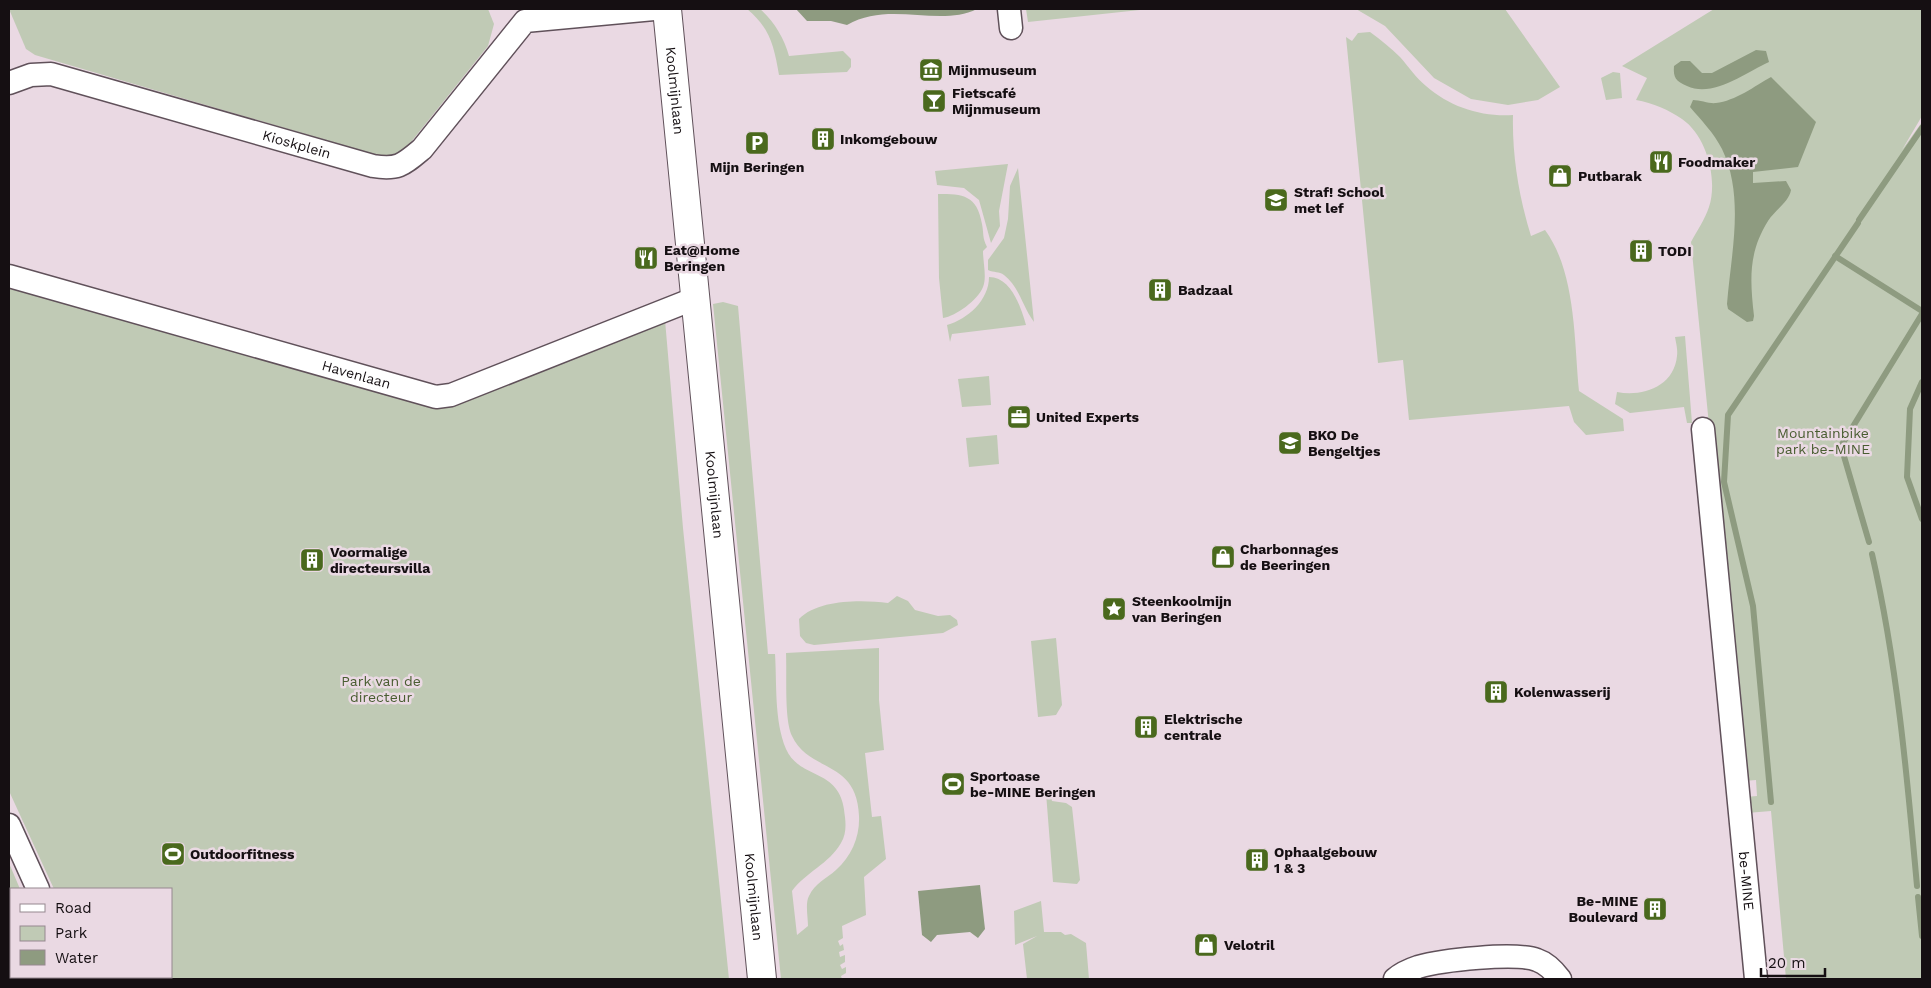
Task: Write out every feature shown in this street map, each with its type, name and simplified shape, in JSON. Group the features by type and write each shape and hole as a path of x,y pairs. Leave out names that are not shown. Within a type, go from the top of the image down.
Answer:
{"main road":[{"name":"Koolmijnlaan","path":"667,9 762,979"}],"street":[{"name":"Kioskplein","path":"10,83 31,75 51,74 372,166 389,168 407,162 422,149 517,15 654,9"},
{"name":"Havenlaan","path":"9,276 436,396 451,395 696,298"},
{"name":"be-MINE","path":"1703,430 1756,979"},
{"path":"9,825 38,888"},
{"path":"1395,979 1403,973 1420,966 1507,957 1538,960 1549,967 1560,979"}],"green space":[{"path":"9,9 488,9 494,24 488,46 403,152 387,158 35,55 26,49"},
{"path":"747,9 760,9 770,19 781,36 789,56 843,51 851,59 851,67 847,72 779,75 770,38 761,23"},
{"path":"1026,9 1149,9 1028,22"},
{"path":"1356,9 1505,9 1560,87 1538,100 1508,105 1471,99 1434,78 1385,26"},
{"name":"Mountainbike park be-MINE","path":"1714,9 1922,9 1922,116 1902,150 1922,122 1922,979 1786,979 1771,811 1747,813 1745,797 1757,796 1756,780 1744,781 1691,242 1709,207 1712,184 1711,172 1704,147 1691,127 1682,119 1666,110 1636,100 1647,78 1622,66"},
{"path":"1370,32 1397,54 1422,83 1445,100 1478,112 1513,115 1517,176 1531,236 1545,230 1563,266 1568,286 1572,307 1579,391 1623,419 1624,431 1586,435 1574,422 1569,406 1409,420 1403,360 1378,363 1346,37 1352,41 1358,33"},
{"path":"1613,72 1620,73 1622,98 1606,100 1601,78"},
{"path":"1008,164 999,211 1000,226 991,243 979,200 964,188 937,185 935,171"},
{"path":"1018,168 1034,322 1009,280 1002,274 988,270 988,260 1004,238 1008,219 1010,186"},
{"path":"938,194 968,198 977,207 987,247 983,251 985,279 980,292 966,307 943,318 939,278"},
{"path":"989,277 997,278 1009,287 1018,302 1026,325 952,334 950,342 947,325 962,318 976,307 985,293"},
{"name":"Park van de directeur","path":"9,285 410,400 665,320 683,528 729,979 96,979 172,978 172,888 54,888 9,791"},
{"path":"723,302 738,306 768,654 775,654 778,714 782,738 786,749 793,759 837,789 842,801 845,817 844,837 836,850 792,891 797,935 808,926 807,902 811,892 842,864 851,852 858,831 859,816 856,798 850,785 841,775 809,756 800,748 792,736 789,729 787,708 786,653 879,648 879,700 884,750 865,753 872,817 881,816 886,859 864,877 866,915 842,926 843,938 838,941 840,946 843,944 844,950 839,952 840,957 845,955 845,962 840,965 842,969 846,967 846,973 841,976 842,979 781,979 713,304"},
{"path":"1685,336 1692,423 1687,423 1684,407 1630,413 1615,404 1617,392 1636,393 1646,391 1655,388 1663,382 1675,367 1677,346 1675,337"},
{"path":"989,376 991,405 962,407 958,379"},
{"path":"997,435 999,464 969,467 966,438"},
{"path":"897,596 908,601 915,610 938,616 950,615 957,620 958,625 943,633 814,645 806,643 800,636 799,619 808,612 829,604 841,602 866,601 888,603"},
{"path":"1056,638 1062,705 1056,715 1038,717 1031,641"},
{"path":"1046,793 1050,793 1052,801 1066,803 1072,807 1080,880 1077,884 1053,882"},
{"path":"9,863 20,888 10,888 10,978 61,979 9,979"},
{"path":"1041,901 1044,932 1071,934 1086,943 1089,979 1027,979 1023,944 1037,936 1015,945 1014,911"}],"water":[{"path":"796,9 977,9 962,14 946,16 880,15 863,18 847,25 831,21 807,21"},
{"path":"1756,50 1766,51 1769,62 1718,87 1697,89 1687,86 1678,81 1674,73 1674,66 1681,61 1690,61 1702,73 1712,73"},
{"path":"1771,77 1816,122 1798,167 1753,172 1753,183 1786,181 1791,190 1788,198 1768,221 1757,244 1751,279 1754,316 1753,321 1747,322 1728,309 1727,304 1735,225 1733,186 1729,167 1722,149 1715,138 1690,107 1693,100 1714,103 1723,102 1745,93"},
{"path":"980,885 985,929 978,938 970,932 937,935 931,942 922,935 918,891"}],"waterway":[{"path":"1859,220 1922,128"},
{"path":"1771,802 1753,606 1724,482 1728,415 1858,223"},
{"path":"1835,256 1922,311"},
{"path":"1869,542 1841,446 1922,314"},
{"path":"1922,382 1910,409 1907,477 1922,519"},
{"path":"1872,554 1895,678 1917,886"},
{"path":"1918,897 1922,936"}],"place":[{"name":"Mijnmuseum","path":"931,70"},
{"name":"Fietscafé Mijnmuseum","path":"934,101"},
{"name":"Inkomgebouw","path":"823,139"},
{"name":"Mijn Beringen","path":"757,143"},
{"name":"Foodmaker","path":"1661,162"},
{"name":"Putbarak","path":"1560,176"},
{"name":"Straf! School met lef","path":"1276,200"},
{"name":"TODI","path":"1641,251"},
{"name":"Eat@Home Beringen","path":"646,258"},
{"name":"Badzaal","path":"1160,290"},
{"name":"United Experts","path":"1019,417"},
{"name":"BKO De Bengeltjes","path":"1290,443"},
{"name":"Charbonnages de Beeringen","path":"1223,557"},
{"name":"Voormalige directeursvilla","path":"312,560"},
{"name":"Steenkoolmijn van Beringen","path":"1114,609"},
{"name":"Kolenwasserij","path":"1496,692"},
{"name":"Elektrische centrale","path":"1146,727"},
{"name":"Sportoase be-MINE Beringen","path":"953,784"},
{"name":"Outdoorfitness","path":"173,854"},
{"name":"Ophaalgebouw 1 & 3","path":"1257,860"},
{"name":"Be-MINE Boulevard","path":"1655,909"},
{"name":"Velotril","path":"1206,945"}]}
